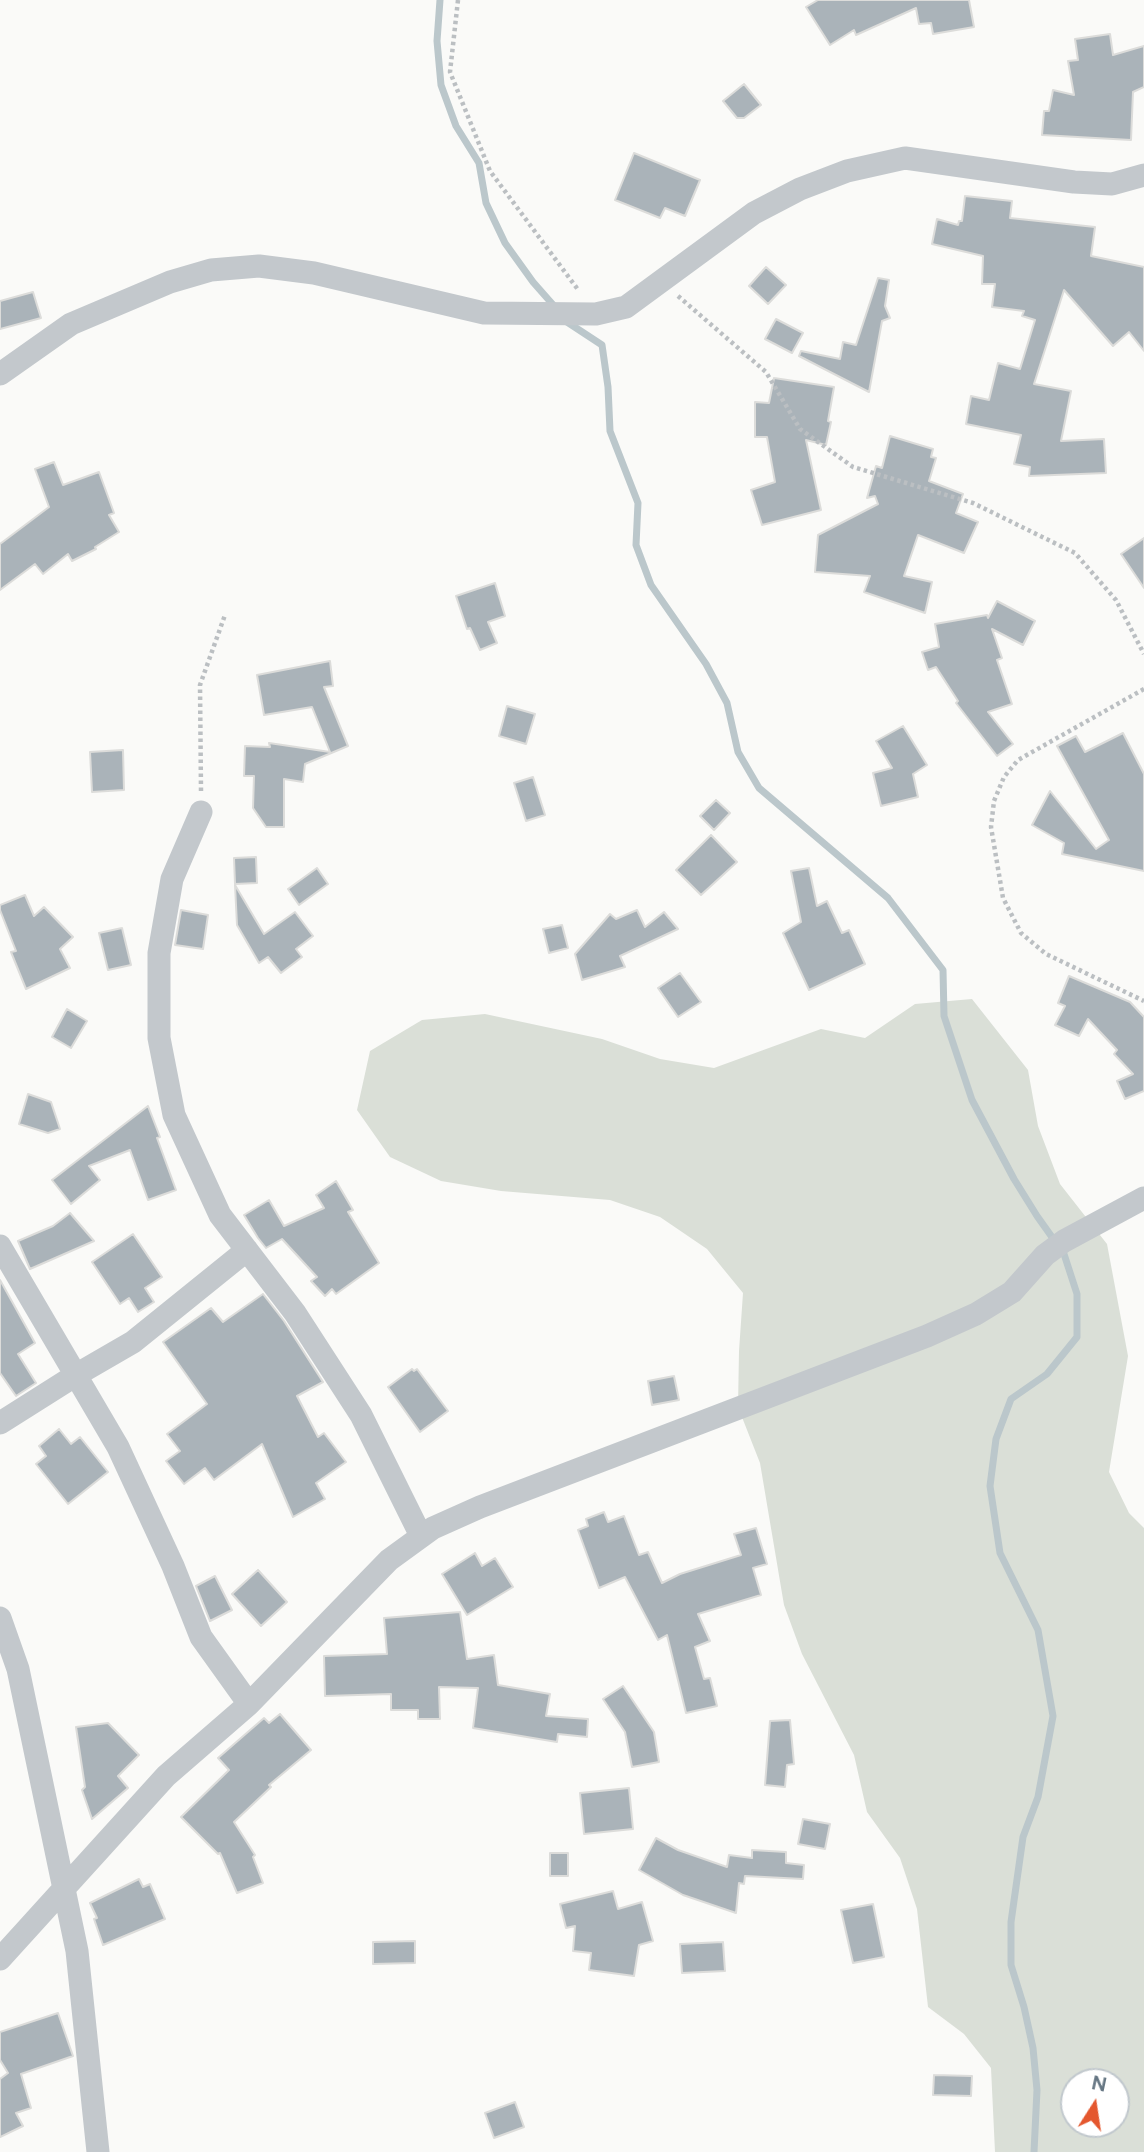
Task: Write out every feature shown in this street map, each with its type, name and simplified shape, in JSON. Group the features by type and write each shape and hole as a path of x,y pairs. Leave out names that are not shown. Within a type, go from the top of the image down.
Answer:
{"street":[{"path":"0,373 71,324 170,282 211,270 259,266 314,273 484,313 596,314 626,307 754,213 800,189 847,171 905,158 1074,182 1112,184 1144,175"},
{"path":"201,812 172,879 159,953 159,1038 174,1115 220,1215 295,1313 361,1415 421,1536"},
{"path":"0,1959 166,1776 249,1704 389,1560 433,1528 480,1507 927,1336 976,1314 1012,1292 1045,1255 1065,1241 1144,1198"},
{"path":"0,1246 118,1447 173,1566 201,1637 249,1704"},
{"path":"0,1423 134,1342 247,1250"},
{"path":"0,1618 18,1669 77,1951 98,2152"}],"path":[{"path":"458,0 450,72 489,171 596,314"},
{"path":"661,282 766,372 800,429 853,467 974,503 1075,553 1116,600 1144,654"},
{"path":"201,812 200,684 225,615"},
{"path":"1144,689 1018,760 1004,777 994,801 991,827 1003,898 1021,933 1046,954 1144,1001"}],"shaded area":[{"path":"972,999 1028,1070 1038,1126 1060,1184 1107,1244 1128,1356 1109,1472 1129,1513 1144,1528 1144,2152 995,2152 991,2068 964,2034 928,2007 917,1909 900,1858 867,1812 854,1755 802,1654 784,1605 760,1463 738,1407 743,1293 707,1249 660,1217 610,1200 501,1191 441,1181 390,1157 357,1110 370,1051 422,1020 485,1014 602,1039 660,1059 714,1068 821,1029 865,1038 915,1004"}],"building":[{"path":"818,0 969,0 974,27 933,34 931,23 919,24 916,8 856,35 854,30 830,45 806,7"},
{"path":"1110,34 1113,55 1144,46 1144,87 1133,92 1131,140 1042,135 1044,111 1049,111 1053,90 1074,95 1068,61 1078,60 1075,39"},
{"path":"744,84 761,105 744,118 737,118 723,101"},
{"path":"634,153 700,180 685,216 665,208 660,218 615,200"},
{"path":"965,196 1012,201 1010,218 1095,227 1091,256 1144,267 1144,351 1129,332 1113,346 1064,290 1034,384 1071,391 1061,441 1104,439 1106,473 1029,476 1030,467 1014,464 1021,435 966,424 971,396 989,400 998,363 1020,369 1035,320 1022,316 1024,311 992,307 995,284 982,284 983,256 932,244 937,219 958,225 959,221 962,221"},
{"path":"766,267 786,285 768,304 749,286"},
{"path":"878,278 889,280 885,306 890,318 882,321 869,392 799,356 801,351 840,359 843,342 856,345"},
{"path":"33,292 41,318 0,329 0,301"},
{"path":"776,319 803,333 792,353 765,339"},
{"path":"774,378 834,387 826,445 806,440 821,510 762,525 751,490 775,482 767,437 755,437 755,402 769,403"},
{"path":"890,436 933,449 931,457 936,458 929,481 963,494 956,513 978,522 964,553 918,535 904,576 932,582 925,613 864,592 870,576 815,572 818,535 878,504 875,496 867,498 876,466 882,468"},
{"path":"54,462 63,485 99,472 114,513 109,515 119,532 95,547 96,549 72,561 68,554 43,574 35,564 0,590 0,544 49,507 35,469"},
{"path":"1144,538 1144,588 1121,554"},
{"path":"495,583 505,616 488,622 497,643 480,650 470,628 467,629 456,596"},
{"path":"997,601 1035,621 1023,645 992,629 1002,658 997,660 1012,704 988,712 1013,744 997,756 956,703 958,701 936,667 928,670 922,652 939,647 935,624 987,615 988,618"},
{"path":"330,661 333,686 324,687 348,746 305,764 303,782 284,779 284,827 266,827 253,808 254,776 244,776 245,746 270,747 269,743 330,752 312,707 264,715 257,675"},
{"path":"507,706 535,714 526,744 499,736"},
{"path":"903,726 927,765 913,774 918,797 881,806 873,773 892,768 876,741"},
{"path":"1123,733 1144,774 1144,871 1062,854 1064,843 1032,825 1050,791 1096,849 1109,840 1057,746 1076,736 1085,752"},
{"path":"123,750 124,790 92,792 90,752"},
{"path":"533,777 545,815 526,821 514,783"},
{"path":"716,800 730,813 714,830 700,816"},
{"path":"711,835 737,862 701,895 676,870"},
{"path":"256,857 257,883 235,884 234,858"},
{"path":"317,868 328,884 299,905 288,889"},
{"path":"809,868 817,906 827,901 842,933 849,930 865,964 809,990 783,933 801,922 791,871"},
{"path":"235,885 264,934 295,912 313,936 296,949 302,957 281,973 268,957 259,963 237,925"},
{"path":"25,895 34,916 44,907 73,937 60,949 70,968 26,989 11,952 16,951 0,910 0,905"},
{"path":"181,910 208,915 203,949 175,945"},
{"path":"637,910 645,927 664,912 678,929 620,956 625,967 582,980 575,954 610,914 616,919"},
{"path":"562,925 568,948 549,953 543,929"},
{"path":"122,928 131,965 108,970 99,933"},
{"path":"680,973 701,1002 678,1017 658,988"},
{"path":"1069,976 1130,1002 1144,1017 1144,1091 1125,1099 1117,1081 1133,1074 1114,1054 1117,1050 1088,1019 1079,1036 1055,1025 1065,1006 1058,1003"},
{"path":"67,1009 87,1021 71,1048 52,1037"},
{"path":"28,1094 51,1102 60,1129 48,1133 19,1124"},
{"path":"148,1106 176,1190 148,1200 130,1150 89,1166 100,1180 71,1204 52,1180"},
{"path":"336,1181 353,1210 348,1212 379,1263 336,1294 332,1289 325,1296 311,1281 317,1277 282,1239 266,1248 244,1215 269,1200 284,1226 324,1208 316,1195"},
{"path":"70,1213 94,1241 30,1269 18,1241 53,1226"},
{"path":"133,1234 162,1277 145,1288 154,1302 138,1312 129,1298 120,1304 92,1262"},
{"path":"0,1280 35,1343 18,1354 36,1383 16,1396 0,1373"},
{"path":"263,1294 284,1321 323,1382 297,1396 318,1437 324,1433 346,1462 316,1483 325,1499 293,1517 262,1444 214,1480 205,1468 184,1484 166,1461 180,1451 167,1434 207,1404 163,1342 211,1308 223,1322"},
{"path":"412,1369 417,1369 448,1411 420,1432 388,1387"},
{"path":"674,1376 679,1400 652,1405 648,1381"},
{"path":"59,1429 71,1444 80,1437 108,1472 68,1504 36,1464 46,1456 39,1446"},
{"path":"604,1512 608,1522 624,1516 639,1555 648,1552 662,1583 680,1574 741,1555 734,1534 756,1528 767,1564 753,1568 761,1595 698,1614 710,1641 695,1647 704,1679 710,1678 717,1706 686,1713 667,1635 658,1640 625,1577 599,1588 578,1530 588,1526 586,1519"},
{"path":"475,1553 482,1566 495,1558 513,1587 467,1615 442,1574"},
{"path":"258,1570 287,1602 261,1626 232,1594"},
{"path":"215,1576 232,1610 210,1621 196,1586"},
{"path":"460,1612 467,1659 494,1655 498,1685 550,1694 546,1716 588,1719 587,1737 558,1734 557,1742 473,1728 478,1688 439,1687 440,1719 418,1719 418,1710 391,1710 391,1694 325,1696 324,1656 387,1654 384,1618"},
{"path":"623,1686 654,1732 659,1762 632,1767 625,1732 603,1699"},
{"path":"280,1714 311,1750 269,1785 271,1787 234,1822 255,1855 253,1857 263,1883 237,1893 220,1853 181,1817 229,1770 218,1758 264,1718 269,1723"},
{"path":"790,1720 794,1764 787,1765 785,1787 765,1785 770,1721"},
{"path":"108,1723 139,1755 118,1776 128,1788 92,1819 82,1790 85,1787 76,1727"},
{"path":"629,1788 633,1829 584,1834 580,1793"},
{"path":"803,1819 830,1824 825,1849 798,1844"},
{"path":"656,1838 678,1850 727,1867 729,1855 752,1858 752,1850 786,1852 786,1863 804,1865 803,1879 745,1876 744,1884 739,1883 736,1913 683,1895 639,1870"},
{"path":"550,1853 568,1853 568,1876 550,1876"},
{"path":"139,1879 143,1887 150,1884 165,1919 103,1945 94,1919 97,1918 90,1903"},
{"path":"613,1891 618,1909 642,1902 653,1941 639,1945 634,1976 589,1970 591,1953 573,1951 575,1926 566,1928 560,1904"},
{"path":"873,1904 884,1957 853,1963 841,1910"},
{"path":"415,1941 415,1963 373,1964 373,1942"},
{"path":"723,1942 725,1971 682,1973 680,1944"},
{"path":"58,2013 73,2056 21,2074 31,2108 16,2113 23,2126 0,2137 0,2079 8,2073 0,2060 0,2032"},
{"path":"934,2075 972,2076 971,2096 933,2095"},
{"path":"515,2102 524,2127 494,2138 485,2113"}],"waterway":[{"path":"440,0 437,41 441,85 456,126 479,163 486,203 505,243 555,307"},
{"path":"567,322 602,345 610,431 638,503 636,545 651,585 706,664 727,703 738,752 759,788 888,898 943,970 944,1016 972,1100 1014,1179 1064,1254 1077,1294 1077,1337 1047,1374 1011,1399 996,1439 990,1486 1000,1553 1038,1630 1053,1716 1038,1797 1023,1837 1011,1922 1011,1965 1033,2048 1037,2090 1034,2152"}]}
